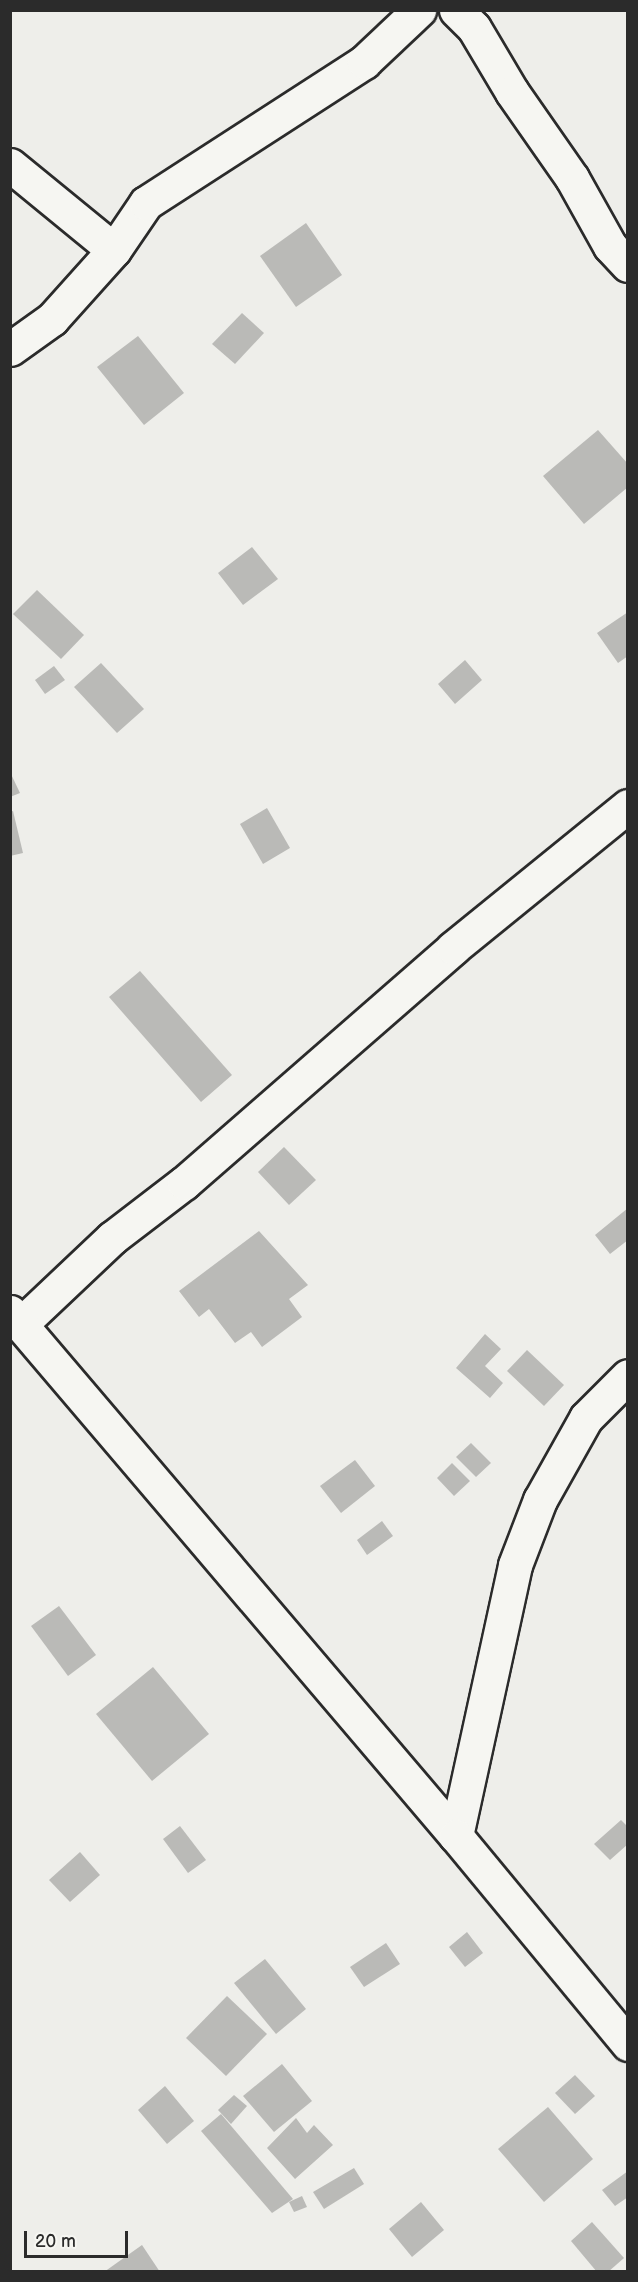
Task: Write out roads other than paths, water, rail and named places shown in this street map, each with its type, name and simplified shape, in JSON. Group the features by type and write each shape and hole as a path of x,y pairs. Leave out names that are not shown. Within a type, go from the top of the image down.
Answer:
{"street":[{"path":"10,349 51,319 114,250 146,202 364,62 419,10"},
{"path":"456,10 474,28 512,92 572,178 610,246 627,265"},
{"path":"10,165 114,250"},
{"path":"627,806 453,948 184,1182 15,1318 456,1836 627,2044"},
{"path":"456,1836 515,1565 540,1500 586,1418 627,1376"}]}
